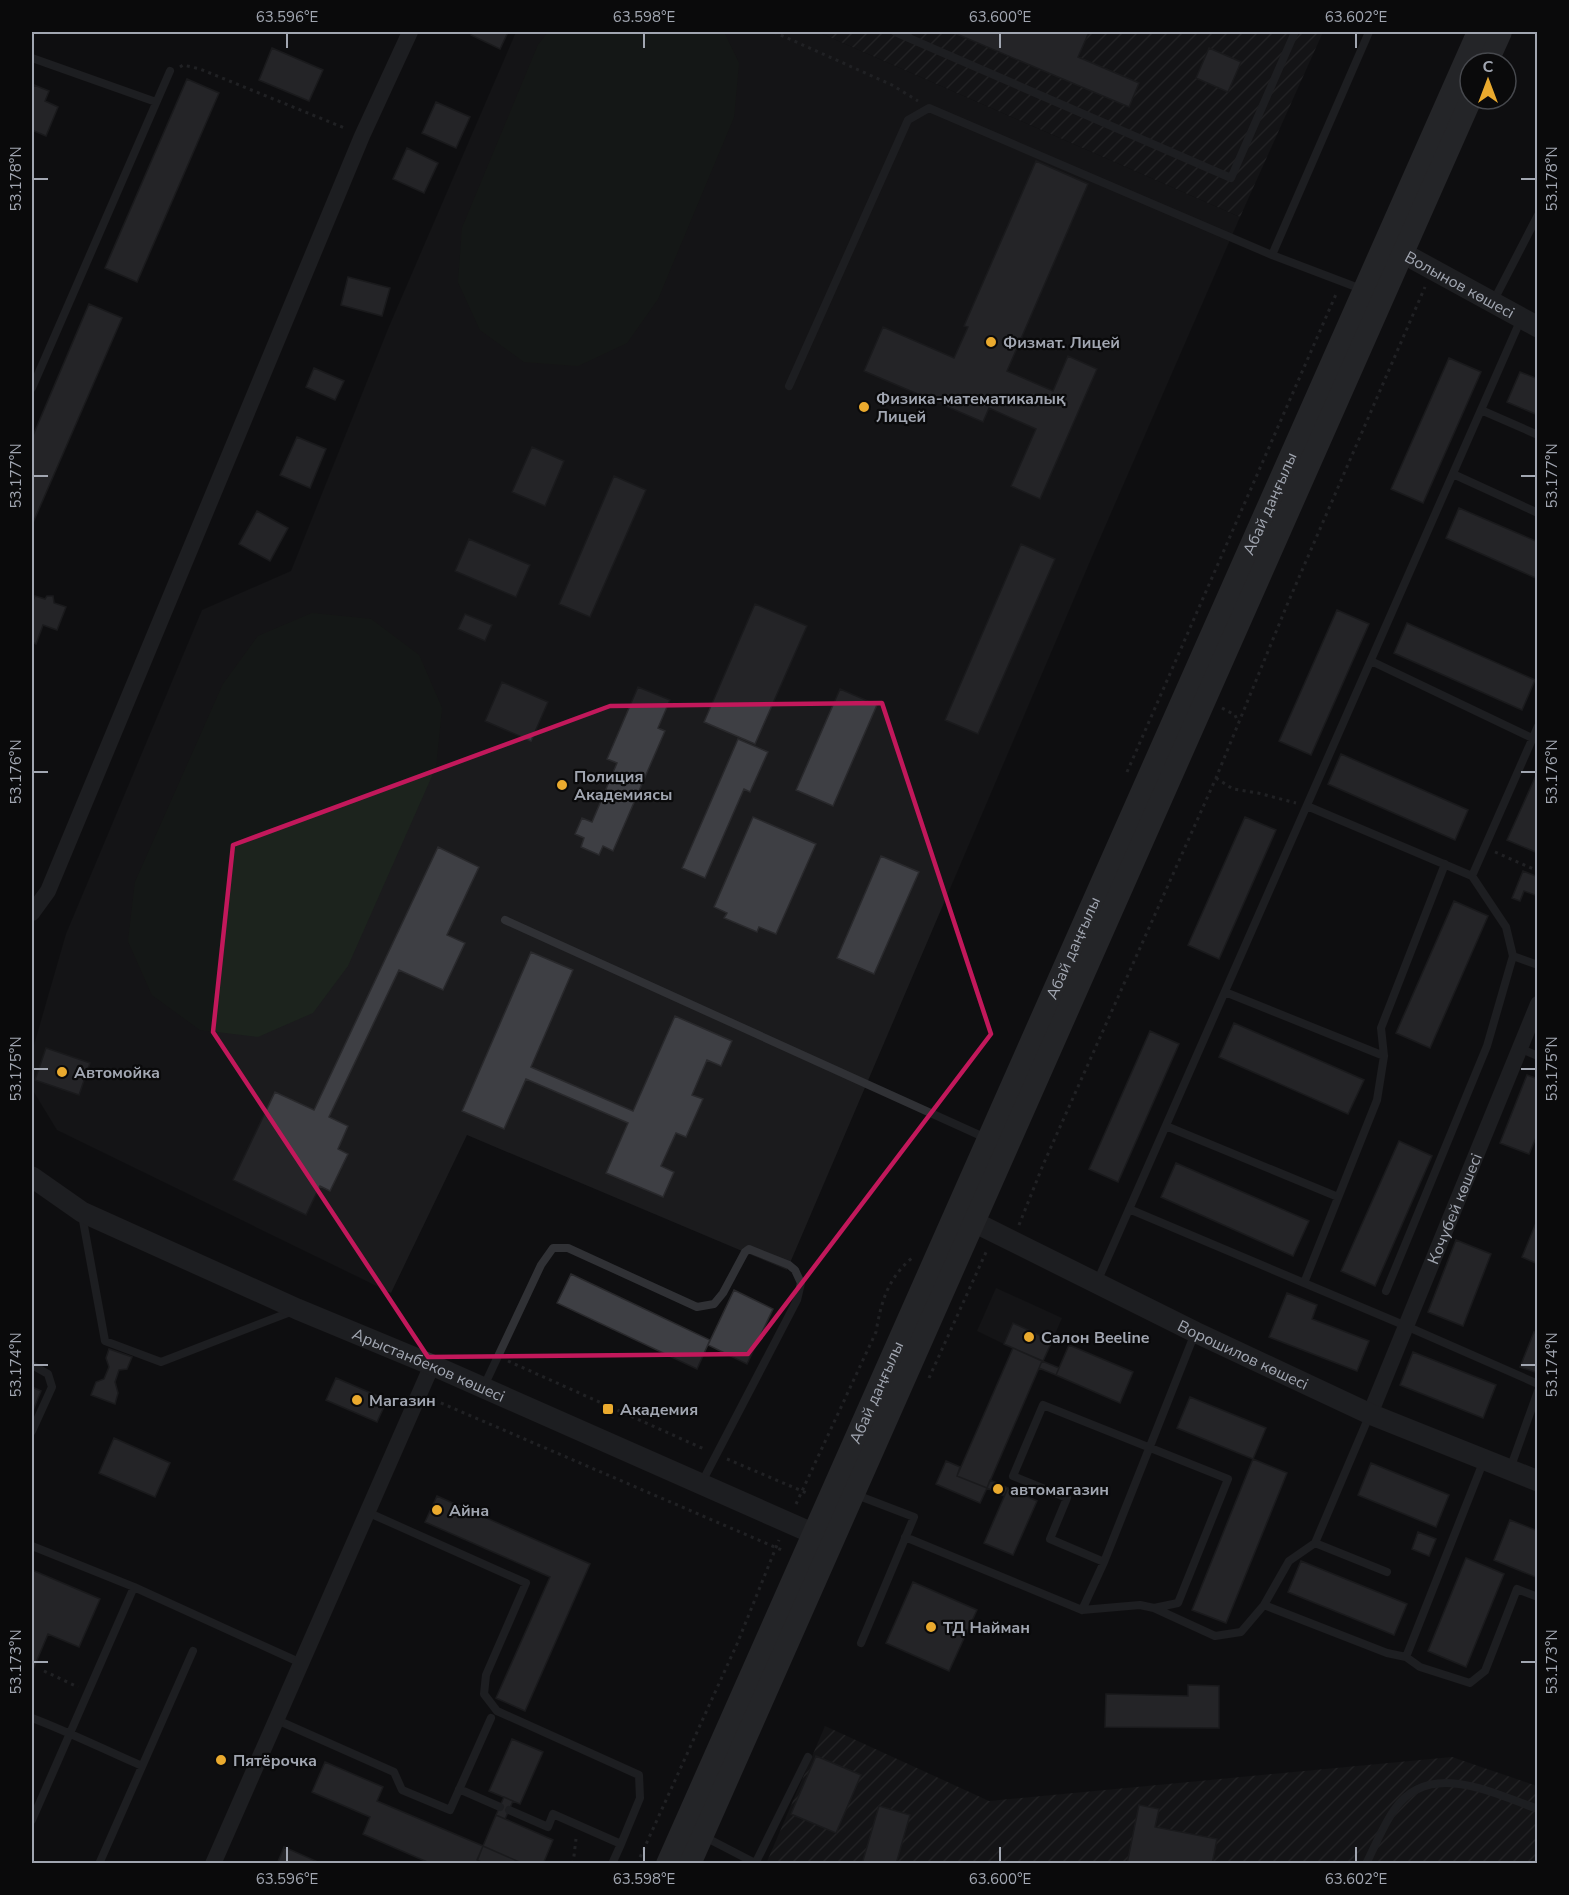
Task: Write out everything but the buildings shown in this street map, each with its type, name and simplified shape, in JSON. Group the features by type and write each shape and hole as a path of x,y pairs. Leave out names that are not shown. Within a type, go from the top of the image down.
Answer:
{"main road":[{"name":"Абай даңғылы","path":"1394,248 1478,32"},
{"path":"1492,51 1501,32"},
{"name":"Абай даңғылы","path":"667,1863 693,1831 1373,294 1394,248 1465,111"},
{"name":"Абай даңғылы","path":"690,1863 693,1831 802,1559 823,1538 854,1494 965,1217"}],"street":[{"path":"32,913 48,891 362,136 410,32"},
{"name":"Волынов көшесі","path":"1394,248 1530,323"},
{"name":"Кочубей көшесі","path":"1370,1414 1518,1048 1538,1004"},
{"name":"Арыстанбеков көшесі","path":"32,1177 82,1212 297,1309 432,1365 823,1538"},
{"name":"Ворошилов көшесі","path":"965,1217 1195,1332 1370,1414 1538,1481"},
{"path":"213,1863 432,1365"}],"lane":[{"path":"895,32 1231,178 1295,32"},
{"path":"1272,255 1369,32"},
{"path":"32,58 156,102"},
{"path":"32,388 170,71"},
{"path":"789,386 908,120 929,108 1272,255 1373,294"},
{"path":"1493,303 1538,215"},
{"path":"1097,1283 1481,410 1530,323"},
{"path":"1481,410 1538,435"},
{"path":"1453,474 1538,513"},
{"path":"1371,661 1532,738"},
{"path":"1472,876 1538,726"},
{"path":"1307,806 1472,876 1506,927 1513,956 1487,1046 1386,1291"},
{"path":"1304,1283 1377,1100 1384,1056 1381,1028 1445,864"},
{"path":"505,920 997,1143"},
{"path":"1513,956 1538,965"},
{"path":"1225,992 1384,1056"},
{"path":"1518,1048 1538,1056"},
{"path":"1166,1126 1338,1197"},
{"path":"1129,1209 1538,1384"},
{"path":"82,1212 105,1341 161,1362 297,1309"},
{"path":"483,1388 541,1265 553,1248 568,1248 697,1308 714,1304 749,1249 789,1265 795,1270 801,1283 797,1300 701,1484"},
{"path":"1082,1610 1104,1562 1195,1332"},
{"path":"32,1365 48,1374 52,1387 32,1431"},
{"path":"1510,1470 1538,1391"},
{"path":"1104,1562 1050,1539 1067,1498 1013,1476 1043,1405 1228,1479 1178,1604 1154,1608"},
{"path":"905,1537 1082,1610 1140,1605 1154,1608 1215,1636 1241,1632 1264,1605 1289,1561 1315,1543 1370,1414"},
{"path":"1406,1657 1484,1459"},
{"path":"854,1494 914,1517 861,1643"},
{"path":"367,1512 526,1583 486,1675 484,1694 497,1711 639,1775 640,1798 612,1863"},
{"path":"1315,1543 1387,1572"},
{"path":"32,1546 134,1587 301,1663"},
{"path":"32,1820 134,1587"},
{"path":"1264,1605 1388,1653 1406,1657 1420,1667 1470,1683 1485,1671 1517,1589 1538,1597"},
{"path":"99,1863 193,1651"},
{"path":"32,1718 70,1732 142,1766"},
{"path":"277,1720 394,1772 402,1790 450,1810 490,1718"},
{"path":"693,1831 756,1863 808,1757"},
{"path":"1366,1863 1394,1810 1411,1791 1440,1782 1464,1784 1538,1809"},
{"path":"459,1789 548,1827 553,1814 621,1844"}],"path":[{"path":"774,32 892,85 929,108"},
{"path":"170,71 183,65 200,69 362,136"},
{"path":"1013,1241 1043,1165 1215,778 1287,605 1433,269"},
{"path":"1126,773 1342,282"},
{"path":"1215,778 1233,789 1307,806"},
{"path":"1485,848 1538,871"},
{"path":"787,1522 876,1332 880,1303 898,1269 915,1256"},
{"path":"498,1356 802,1491"},
{"path":"419,1394 802,1559"},
{"path":"637,1863 738,1644 776,1548"},
{"path":"44,1671 88,1691"},
{"path":"573,1863 576,1853 577,1824"}],"highlighted area":[{"path":"882,703 991,1034 748,1354 428,1357 213,1032 233,845 610,706"}],"shaded area":[{"name":"Полиция Академиясы","path":"516,32 818,32 1240,217 787,1270 467,1135 391,1293 57,1130 32,1089 32,1052 66,934 202,610 291,571 388,329"},
{"path":"548,32 724,32 739,63 734,117 658,299 627,343 578,366 524,362 480,330 458,282 462,228 538,45"},
{"path":"818,32 1323,32 1240,217"},
{"path":"312,613 371,619 419,655 442,708 436,767 348,966 313,1013 258,1037 200,1030 152,995 128,941 135,882 223,684 258,636"},
{"path":"996,1288 1062,1318 1052,1341 1013,1323 1004,1344 977,1331"},
{"path":"825,1726 989,1801 1452,1757 1537,1786 1537,1863 766,1864"}],"place":[{"name":"Физмат. Лицей","path":"991,342"},
{"name":"Физика-математикалық Лицей","path":"864,407"},
{"name":"Полиция Академиясы","path":"562,785"},
{"name":"Автомойка","path":"62,1072"},
{"name":"Cалон Beeline","path":"1029,1337"},
{"name":"Магазин","path":"357,1400"},
{"name":"Академия","path":"608,1409"},
{"name":"автомагазин","path":"998,1489"},
{"name":"Айна","path":"437,1510"},
{"name":"ТД Найман","path":"931,1627"},
{"name":"Пятёрочка","path":"221,1760"}]}
